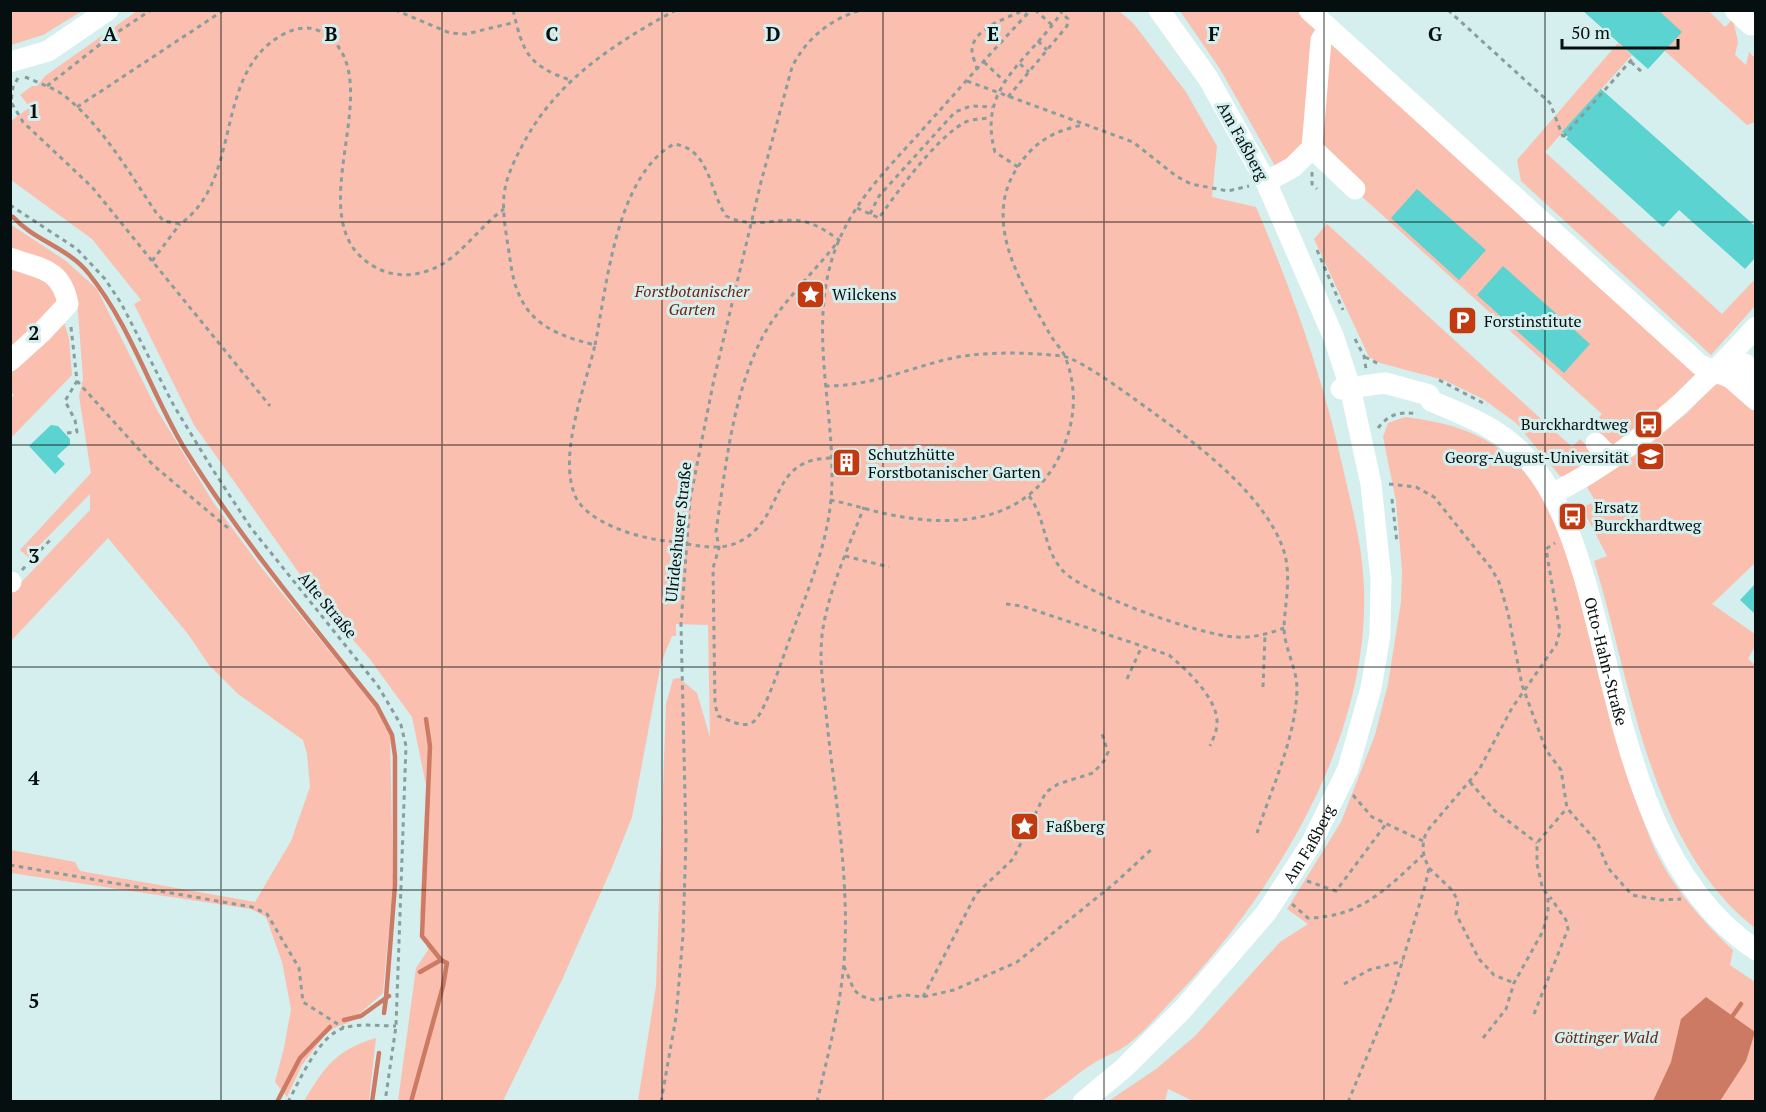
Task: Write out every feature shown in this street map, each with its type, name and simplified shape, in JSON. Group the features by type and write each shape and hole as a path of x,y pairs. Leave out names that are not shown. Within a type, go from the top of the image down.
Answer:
{"street":[{"path":"15,68 48,51 108,10"},
{"name":"Am Faßberg","path":"1083,1101 1124,1068 1183,1009 1266,913 1311,844 1348,769 1371,688 1381,624 1381,579 1373,514 1363,484 1346,392 1309,281 1266,182 1208,78 1159,10"},
{"path":"1309,10 1701,365 1731,378 1755,400"},
{"path":"1266,182 1293,167 1312,148 1321,40 1329,28"},
{"path":"1312,148 1355,189"},
{"path":"10,258 48,271 61,284 68,304 10,361"},
{"path":"1552,494 1611,459 1675,410 1716,372 1755,327"},
{"path":"1716,372 1745,364 1755,374"},
{"name":"Otto-Hahn-Straße","path":"1346,392 1384,392 1426,402 1431,400 1496,431 1519,450 1552,494 1582,569 1639,776 1657,825 1676,864 1698,898 1720,921 1755,950"},
{"path":"1596,443 1611,459"}],"path":[{"path":"47,86 103,42 151,10"},
{"path":"77,107 224,10"},
{"path":"395,10 450,33 466,34 516,22"},
{"path":"513,10 521,45 528,55 553,74 571,80"},
{"path":"594,345 557,334 543,327 529,313 512,275 504,209 506,183 526,136 538,118 571,80 624,39 676,10"},
{"name":"Ulrideshuser Straße","path":"661,1101 676,1017 682,935 686,839 681,624 686,543 697,458 786,84 795,60 808,42 837,20 861,10"},
{"path":"1448,10 1550,103 1563,137 1634,57"},
{"path":"977,69 972,51 976,40 989,26 1020,12 1031,12 1052,25"},
{"path":"839,240 822,309 824,386 831,458 830,501 821,553 804,608 756,720 741,725 718,716 715,704 713,568 719,548 716,531 735,412 762,339 839,240 857,208 893,162 1031,12"},
{"path":"1008,97 1067,26 1068,19 1063,12 997,92 989,118 989,133 995,152 1018,167"},
{"path":"152,261 180,224 193,215 204,202 213,183 238,93 249,67 262,49 283,34 301,27 317,29 331,38 340,50 347,69 350,92 341,205 342,226 349,245 363,261 383,271 402,276 426,272 443,265 490,219 504,209"},
{"path":"1038,41 1047,50"},
{"path":"984,62 1005,82"},
{"path":"1631,62 1642,72"},
{"path":"1020,64 1029,72"},
{"path":"180,224 164,221 118,156 77,107 65,96 15,68 11,102 18,116 92,187 270,406"},
{"path":"966,81 1133,142 1176,176 1191,184 1228,191 1266,182"},
{"path":"870,214 879,196 955,112 970,106 992,108"},
{"path":"857,208 879,218 913,173 963,123 989,118"},
{"path":"830,501 915,519 967,520 1011,507 1029,496 1049,475 1070,434 1075,403 1065,356 1019,278 1007,249 1003,225 1005,198 1018,167 1040,141 1062,129 1083,125"},
{"path":"831,458 806,461 793,468 756,530 732,546 719,548 645,539 624,532 595,516 574,495 570,470 572,442 626,209 641,175 665,149 674,144 686,146 695,152 706,168 726,216 738,222 753,223 804,221 839,240"},
{"name":"Alte Straße","path":"10,205 65,240 98,270 121,303 174,406 251,528 348,646 389,703 401,725 406,746 396,1026 385,1101"},
{"path":"798,290 809,295 825,295"},
{"path":"68,304 77,381 153,465 228,528"},
{"path":"824,386 854,386 946,360 974,356 1065,356 1118,387 1170,425 1241,486 1266,515 1285,555 1288,602 1284,628 1297,685 1296,713 1257,833"},
{"path":"67,433 77,432 75,420 65,400 77,381"},
{"path":"1380,440 1378,428 1389,416 1405,412 1418,414 1431,400"},
{"path":"1387,473 1396,517 1397,550"},
{"path":"1389,484 1416,487 1434,497 1491,568 1504,596 1526,690 1546,750 1561,770 1567,808 1597,842 1608,868 1632,895 1661,900 1698,898"},
{"path":"1029,496 1036,505 1054,559 1078,582 1108,597 1206,632 1233,637 1266,635 1284,628"},
{"path":"817,1101 837,1013 843,964 842,840 836,809 821,660 823,628 845,556 864,507"},
{"path":"11,582 51,539"},
{"path":"1514,982 1494,975 1479,959 1456,914 1458,901 1452,890 1429,868 1423,855 1423,841 1435,820 1470,782 1512,708 1556,645 1560,631 1546,549"},
{"path":"845,556 889,567"},
{"path":"1006,604 1022,606 1169,655 1198,683 1215,709 1218,720 1210,746"},
{"path":"1263,687 1266,635"},
{"path":"1127,679 1142,646"},
{"path":"923,998 976,894 1013,859 1034,810 1046,792 1058,784 1093,773 1104,761 1108,752 1102,734"},
{"path":"1470,782 1495,811 1538,843"},
{"path":"1345,801 1350,790 1365,812 1423,841"},
{"path":"1534,1014 1568,929 1566,920 1542,886 1537,864 1538,843 1567,808"},
{"path":"1301,879 1336,891 1386,824"},
{"path":"843,964 854,990 861,996 874,1000 904,994 923,998 954,990 1017,962 1115,883 1154,847"},
{"path":"1288,900 1308,918 1343,914 1364,905 1379,894 1423,855"},
{"path":"10,865 237,903 267,915 299,968 303,1002 344,1028"},
{"path":"1348,1101 1391,999 1429,868"},
{"path":"1483,1038 1506,1009 1514,982 1543,931 1548,912 1548,896"},
{"path":"1344,984 1369,970 1403,961"},
{"path":"288,1101 313,1057 333,1034 344,1028 396,1026"}],"green space":[{"path":"11,10 82,11 43,35 11,45"},
{"name":"Forstbotanischer Garten","path":"137,11 1119,11 1133,23 1186,92 1217,146 1212,197 1256,207 1270,240 1296,307 1328,408 1357,533 1364,589 1362,644 1351,699 1334,753 1311,806 1284,856 1252,904 1218,949 1148,1026 1127,1045 1095,1062 1041,1101 638,1101 656,986 666,704 673,679 679,678 697,693 710,737 708,625 676,624 676,636 672,636 661,663 632,817 561,982 503,1101 398,1101 416,968 428,950 420,915 426,785 412,717 369,658 321,604 194,425 134,304 141,300 92,239 11,180 11,121 30,107 20,95 32,86 37,86 45,76"},
{"path":"1180,11 1301,11 1316,24 1304,149 1275,166 1220,69"},
{"path":"1658,11 1709,11 1725,27 1733,19 1738,42 1735,55 1746,65 1749,52 1755,58 1755,122 1747,125 1665,51"},
{"path":"1332,41 1698,371 1672,398 1614,444 1607,442 1591,426 1602,414 1359,194 1321,149 1325,47"},
{"path":"1618,43 1632,55 1545,152 1722,314 1755,279 1755,306 1711,355 1521,181 1517,160"},
{"path":"10,224 66,261 97,289 157,410 213,502 260,566 375,707 390,736 393,884 383,993 350,1022 334,1028 325,1035 302,1065 287,1097 275,1082 291,1009 282,962 266,917 251,909 11,873 11,850 75,862 80,871 255,902 291,841 310,787 307,754 303,740 238,694 209,665 188,634 108,538 11,641 11,593 90,510 90,494 28,557 20,550 91,473 79,396 83,379 77,299 11,253"},
{"path":"1327,224 1572,447 1580,439 1592,451 1594,458 1565,476 1560,476 1516,423 1483,399 1444,380 1380,363 1369,357 1314,239"},
{"path":"11,261 35,269 63,298 11,356"},
{"path":"63,319 69,338 72,375 11,438 11,399 14,395 11,392 11,365"},
{"path":"1721,383 1727,385 1755,410 1755,563 1712,604 1755,634 1755,646 1748,659 1756,666 1755,928 1719,893 1690,852 1667,807 1633,709 1594,561 1607,556 1582,508 1595,501 1587,487 1651,442 1687,413 1707,391"},
{"name":"Göttinger Wald","path":"1405,417 1464,430 1491,443 1516,463 1530,479 1552,516 1574,578 1638,807 1655,850 1673,882 1707,924 1733,950 1730,965 1755,982 1755,1101 1195,1102 1168,1089 1165,1101 1107,1102 1156,1069 1195,1036 1280,942 1308,924 1287,909 1341,822 1375,735 1388,684 1401,602 1402,570 1396,501 1383,437 1388,423"},
{"path":"376,1038 369,1101 304,1101 325,1069 341,1054"}],"shaded area":[{"path":"1706,997 1755,1032 1746,1061 1720,1101 1653,1101 1671,1062 1681,1019"}],"building":[{"path":"1582,10 1658,10 1682,32 1648,69"},
{"path":"1601,89 1755,226 1755,258 1745,269 1679,210 1663,227 1566,139 1568,137 1562,132"},
{"path":"1417,189 1486,250 1459,280 1391,218"},
{"path":"1503,266 1590,344 1564,373 1477,295"},
{"path":"51,425 58,426 70,439 70,444 57,456 65,464 55,474 29,446"},
{"name":"Schutzhütte Forstbotanischer Garten","path":"840,454 855,454 855,472 840,472"},
{"path":"1755,584 1755,614 1740,600"}],"waterway":[{"path":"13,217 31,232 72,258 89,274 128,336 171,425 205,480 276,579 377,706 392,735 395,756 395,885 386,998 389,996"},
{"path":"426,719 430,746 422,936 441,960"},
{"path":"411,1102 443,986 447,963 441,960 420,972"},
{"path":"384,1013 386,998"},
{"path":"344,1020 361,1016 386,998"},
{"path":"1729,1021 1741,1004"},
{"path":"277,1102 300,1058 330,1027"},
{"path":"372,1102 379,1053"}],"place":[{"name":"Wilckens","path":"811,294"},
{"name":"Forstinstitute","path":"1463,321"},
{"name":"Burckhardtweg","path":"1649,424"},
{"name":"Georg-August-Universität","path":"1650,457"},
{"name":"Schutzhütte Forstbotanischer Garten","path":"847,463"},
{"name":"Ersatz Burckhardtweg","path":"1573,516"},
{"name":"Faßberg","path":"1025,826"}]}
